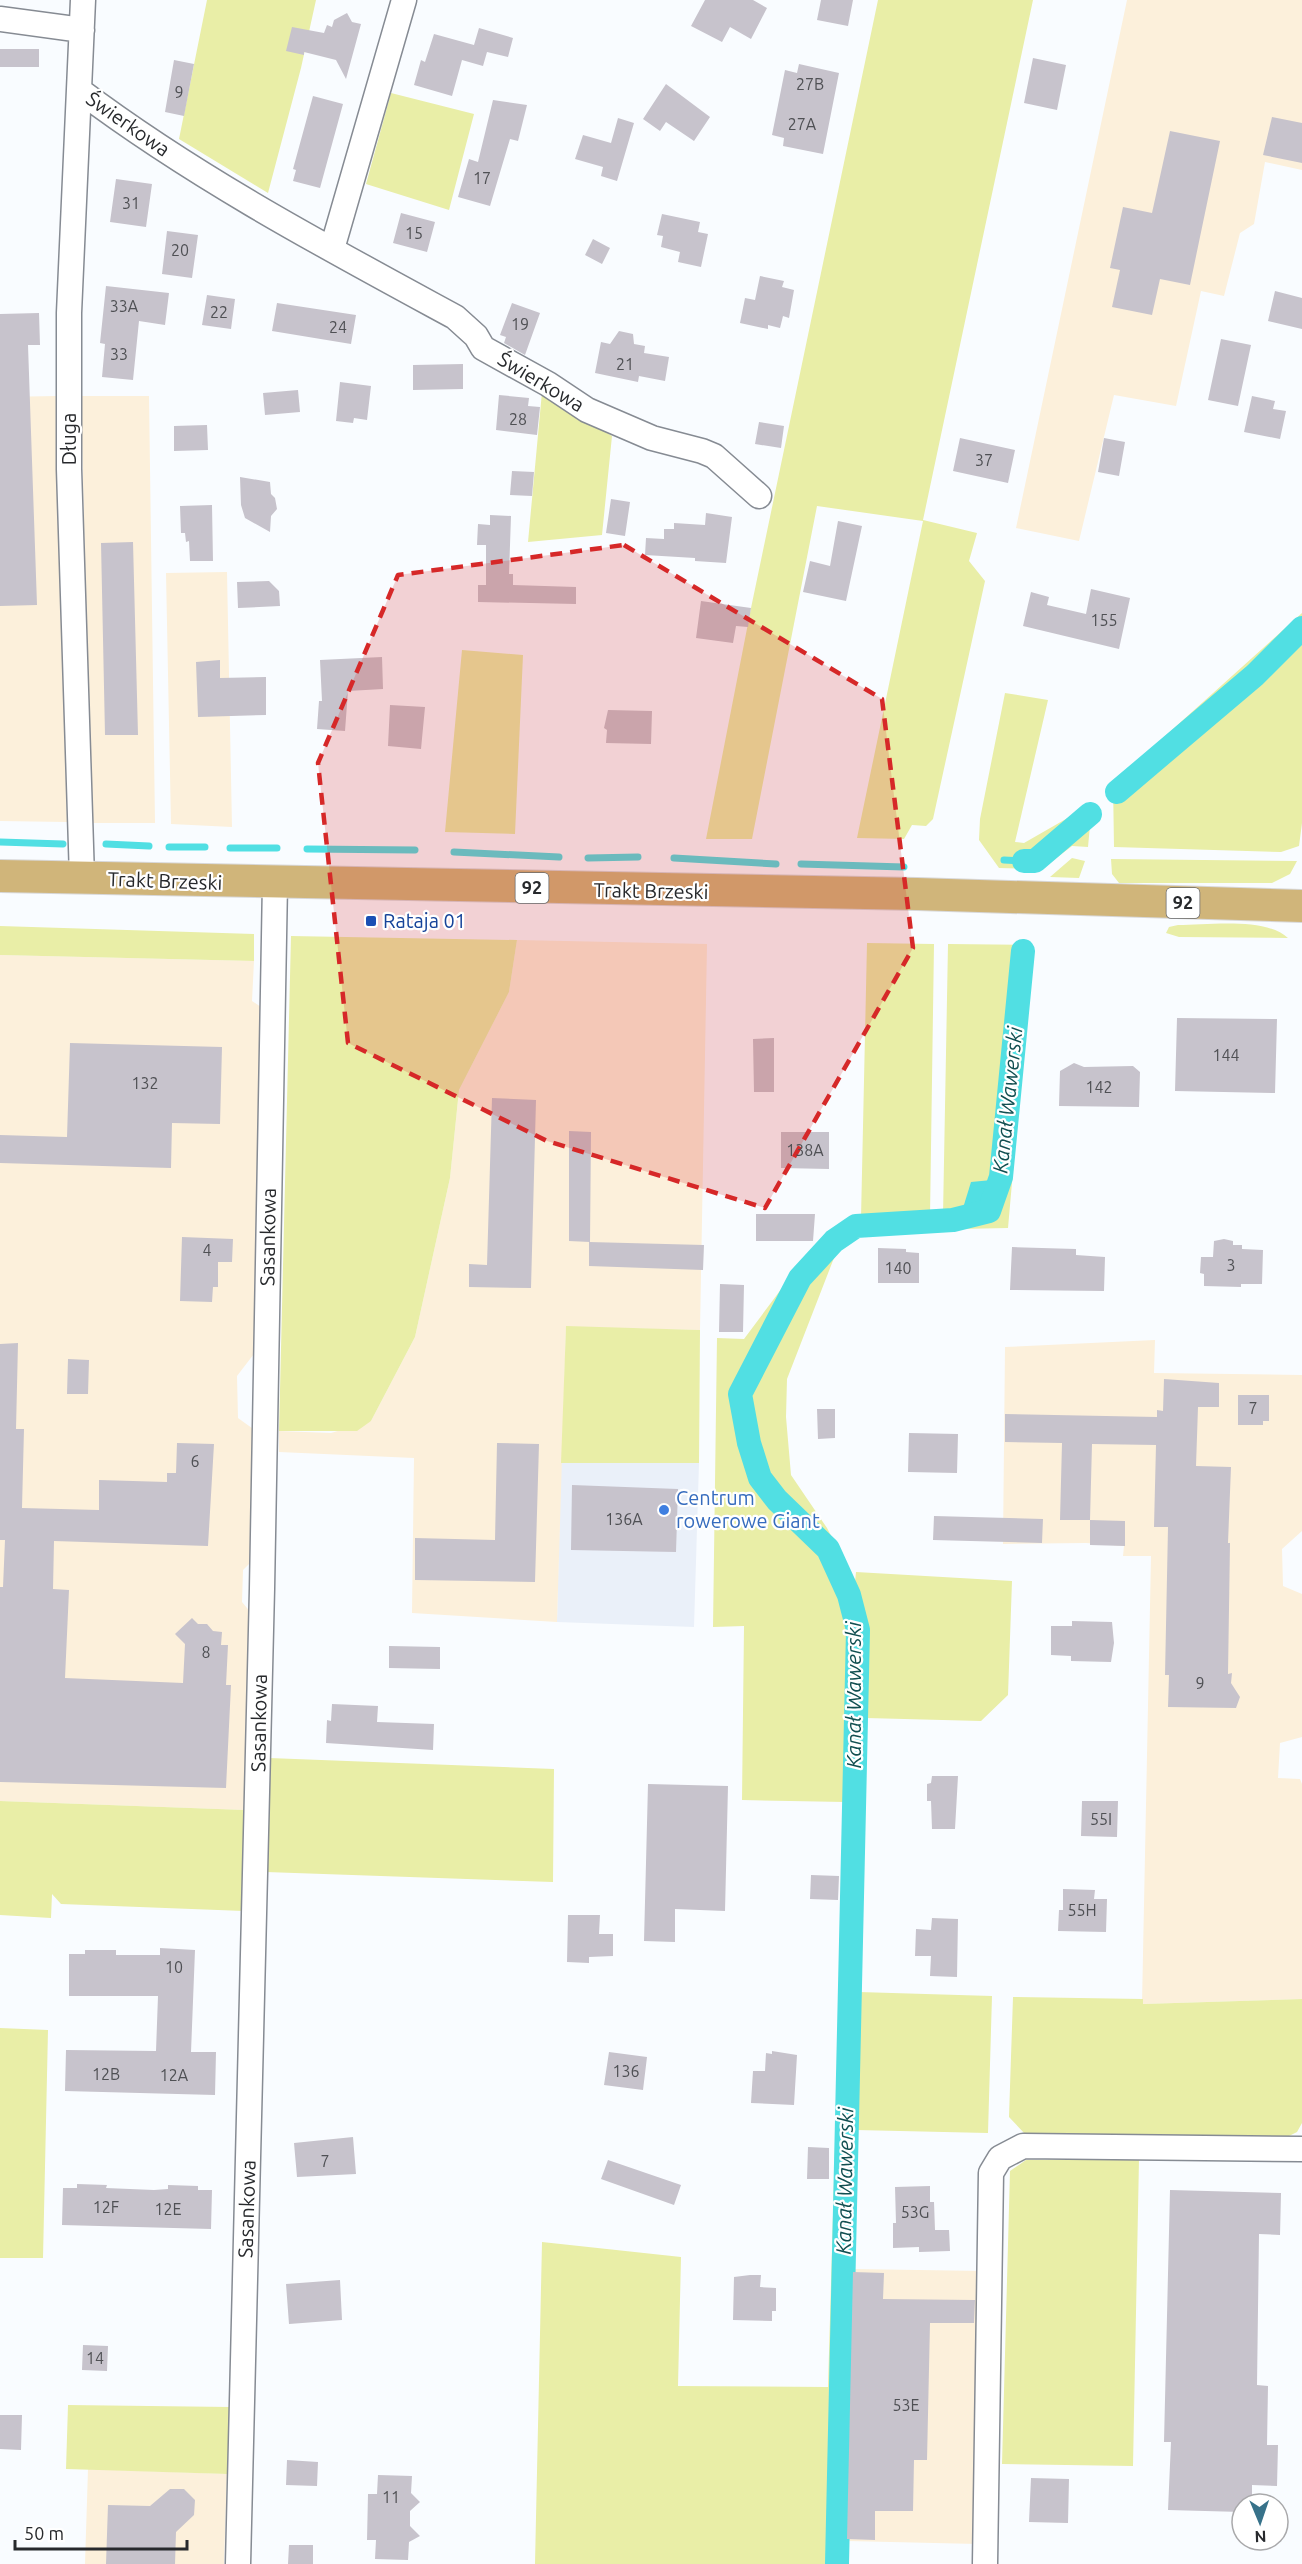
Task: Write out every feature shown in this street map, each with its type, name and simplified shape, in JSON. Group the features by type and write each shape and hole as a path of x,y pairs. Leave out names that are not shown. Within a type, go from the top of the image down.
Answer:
{"main road":[{"name":"Trakt Brzeski","path":"0,876 917,894 1302,906"}],"street":[{"name":"Długa","path":"82,878 69,469 70,302 83,0"},
{"path":"332,249 404,0"},
{"path":"0,19 82,30"},
{"name":"Świerkowa","path":"79,90 134,132 244,200 455,317 477,336 483,348 548,384 586,410 652,438 714,456 759,496"},
{"name":"Sasankowa","path":"238,2564 262,1613 275,883"},
{"path":"985,2564 991,2173 1000,2158 1023,2146 1302,2149"}],"highlighted area":[{"path":"624,545 882,699 913,948 765,1208 547,1141 348,1043 318,763 398,575"}],"shaded area":[{"path":"1127,0 1302,0 1302,170 1265,162 1254,224 1240,233 1224,296 1201,291 1176,406 1114,395 1079,541 1016,528"},
{"path":"57,396 67,822 0,821 0,397"},
{"path":"81,396 149,396 155,823 91,823"},
{"path":"227,572 232,827 171,824 166,573"},
{"path":"517,940 707,944 700,1330 566,1327 557,1622 412,1613 414,1458 279,1452 279,1431 331,1433 371,1421 415,1337 450,1178 459,1090 509,992"},
{"path":"0,955 254,961 252,1001 264,1009 257,1350 237,1376 238,1418 256,1431 253,1560 243,1570 242,1602 252,1614 245,1810 0,1801"},
{"path":"1155,1340 1154,1373 1302,1375 1302,1531 1282,1549 1283,1586 1302,1594 1302,1737 1280,1743 1278,1778 1300,1779 1302,1784 1302,1999 1142,2004 1151,1556 1123,1556 1124,1546 1086,1543 1003,1544 1005,1347"},
{"path":"561,1463 699,1463 694,1627 557,1622"},
{"path":"853,2269 984,2271 978,2544 847,2541"},
{"path":"88,2469 227,2474 224,2564 85,2564"}],"green space":[{"path":"207,0 316,0 301,68 268,193 179,139"},
{"path":"878,0 1033,0 923,520 977,533 969,561 985,581 933,819 926,826 912,825 904,839 857,838 923,521 817,506 752,839 706,839 751,608"},
{"path":"391,93 474,114 449,210 366,184"},
{"path":"542,392 612,436 602,535 528,542"},
{"path":"1302,613 1302,823 1299,846 1281,852 1114,847 1113,783"},
{"path":"462,650 523,655 515,834 445,832"},
{"path":"1005,693 1048,700 1015,842 1024,843 1092,804 1088,847 1072,846 1042,869 999,868 979,840 980,819"},
{"path":"1072,858 1085,861 1079,878 1050,877"},
{"path":"1111,859 1297,861 1290,874 1272,883 1119,883 1112,874"},
{"path":"1251,925 1278,931 1288,938 1179,937 1166,933 1169,927"},
{"path":"0,926 254,934 254,961 0,955"},
{"path":"291,936 517,940 509,992 459,1090 450,1178 415,1337 371,1421 357,1431 279,1431"},
{"path":"867,943 934,944 930,1216 943,1216 948,944 1033,945 1008,1228 860,1231 839,1245 787,1379 786,1417 791,1475 827,1528 855,1582 856,1572 1012,1581 1008,1695 981,1721 866,1718 859,1992 992,1996 988,2133 856,2130 846,2564 535,2564 542,2242 681,2257 678,2386 828,2387 845,1802 742,1800 744,1626 713,1627 717,1338 744,1339 791,1276 850,1219 861,1218"},
{"path":"566,1326 700,1330 699,1463 561,1463"},
{"path":"269,1758 554,1769 553,1882 266,1872"},
{"path":"0,1801 245,1810 244,1911 61,1904 52,1894 51,1918 0,1915"},
{"path":"1013,1997 1143,1999 1143,2004 1302,1999 1302,2123 1297,2132 1285,2138 1025,2134 1009,2117"},
{"path":"0,2028 48,2030 43,2258 0,2258"},
{"path":"1139,2159 1133,2466 1002,2464 1010,2171 1026,2160"},
{"path":"68,2405 231,2407 227,2474 66,2469"}],"water":[{"path":"1002,1179 1005,1201 979,1215 963,1208 971,1182"}],"building":[{"path":"705,0 753,0 767,8 751,39 730,27 722,42 691,26"},
{"path":"821,0 853,0 848,26 817,20"},
{"path":"347,13 352,22 361,24 346,79 336,60 304,52 304,55 286,51 292,27 324,33 327,25 332,27 334,20"},
{"path":"479,28 513,38 508,57 487,52 483,66 462,60 452,96 414,85 421,60 425,62 434,34 474,45"},
{"path":"0,49 39,49 39,67 0,67"},
{"path":"1033,58 1066,65 1057,110 1024,103"},
{"path":"174,60 194,64 184,116 165,112"},
{"path":"799,64 839,73 823,154 783,146 784,138 772,135 785,70 797,73"},
{"path":"666,84 710,117 694,141 666,122 660,131 643,119"},
{"path":"313,96 343,104 320,188 293,181 296,170 293,169"},
{"path":"493,100 527,105 518,141 510,139 490,206 458,197 469,159 478,162"},
{"path":"1272,117 1302,123 1302,163 1263,155"},
{"path":"618,118 634,123 617,181 601,176 603,167 575,159 583,135 611,143"},
{"path":"1170,131 1220,141 1190,285 1160,279 1152,315 1112,307 1120,270 1110,268 1123,207 1152,213"},
{"path":"116,179 152,184 146,227 110,222"},
{"path":"401,213 435,222 427,252 393,243"},
{"path":"662,214 700,222 698,232 708,234 701,267 678,262 680,252 661,247 663,236 657,235"},
{"path":"167,231 198,235 192,278 162,274"},
{"path":"593,239 610,248 602,264 585,255"},
{"path":"760,276 784,281 782,287 794,290 789,318 783,316 780,328 768,325 768,329 740,323 745,298 755,300"},
{"path":"106,286 169,293 165,325 139,321 133,380 102,377 105,344 100,343"},
{"path":"1275,291 1302,298 1302,329 1268,321"},
{"path":"207,295 235,299 231,329 202,325"},
{"path":"277,303 356,315 351,344 272,331"},
{"path":"512,303 540,313 525,355 504,343 506,337 500,335"},
{"path":"39,313 40,345 28,345 37,605 0,606 0,314"},
{"path":"619,331 633,334 634,344 645,346 644,353 669,357 665,381 639,376 638,382 595,373 601,342 610,344"},
{"path":"1221,339 1251,345 1238,406 1208,400"},
{"path":"463,364 463,389 413,390 413,365"},
{"path":"340,382 371,386 367,420 354,418 353,423 336,421"},
{"path":"298,390 300,412 265,415 263,393"},
{"path":"499,395 529,398 528,406 540,407 537,435 496,430"},
{"path":"1252,396 1275,401 1273,409 1286,411 1280,439 1244,432"},
{"path":"759,422 784,426 781,448 755,444"},
{"path":"207,425 208,450 174,451 174,426"},
{"path":"960,438 1015,450 1008,483 953,471"},
{"path":"1104,438 1125,442 1119,476 1098,472"},
{"path":"512,471 534,472 532,496 510,495"},
{"path":"240,477 270,482 271,494 275,498 277,509 271,516 270,532 245,518 241,505"},
{"path":"611,499 630,502 625,536 606,533"},
{"path":"212,505 213,561 190,561 189,541 186,542 185,533 181,533 180,506"},
{"path":"706,513 732,517 726,563 695,561 695,558 645,555 646,538 664,539 664,529 674,529 674,523 705,525"},
{"path":"490,515 511,516 509,574 513,574 513,585 576,587 576,604 478,602 478,585 486,585 486,545 477,545 478,524 490,525"},
{"path":"838,521 862,526 846,601 803,592 810,561 830,566"},
{"path":"133,542 138,735 105,735 101,543"},
{"path":"269,581 279,591 280,606 238,608 237,582"},
{"path":"1091,589 1130,598 1119,649 1023,626 1031,592 1049,597 1047,605 1086,614"},
{"path":"701,601 751,608 748,627 736,626 733,643 696,638"},
{"path":"382,657 383,689 348,691 345,731 317,729 319,701 322,701 320,660"},
{"path":"220,660 220,678 266,677 266,715 198,717 196,662"},
{"path":"390,705 425,707 421,749 388,746"},
{"path":"608,710 652,711 651,744 606,743 607,730 604,728"},
{"path":"1177,1018 1277,1019 1275,1093 1175,1091"},
{"path":"774,1038 774,1092 754,1092 753,1039"},
{"path":"70,1043 222,1047 220,1124 172,1123 171,1168 0,1163 0,1135 67,1137"},
{"path":"1074,1063 1084,1067 1133,1066 1140,1072 1139,1107 1059,1106 1060,1071"},
{"path":"492,1098 536,1100 531,1288 469,1287 469,1264 487,1265"},
{"path":"569,1131 591,1132 590,1242 569,1241"},
{"path":"781,1132 829,1132 829,1169 781,1168"},
{"path":"756,1214 815,1214 813,1241 756,1241"},
{"path":"182,1237 233,1239 232,1262 218,1262 218,1287 213,1287 212,1302 180,1301"},
{"path":"1224,1239 1233,1241 1233,1245 1242,1245 1242,1249 1263,1250 1262,1284 1241,1284 1241,1287 1204,1286 1204,1274 1200,1273 1201,1257 1213,1257 1214,1241"},
{"path":"589,1242 704,1245 703,1270 589,1266"},
{"path":"1012,1247 1076,1249 1076,1255 1105,1257 1104,1291 1010,1290"},
{"path":"878,1248 906,1249 906,1252 919,1253 919,1283 878,1283"},
{"path":"720,1284 744,1285 743,1332 719,1332"},
{"path":"18,1343 16,1429 24,1429 22,1508 99,1510 99,1480 167,1482 167,1473 176,1473 177,1443 214,1444 208,1546 54,1541 53,1589 69,1590 65,1678 183,1683 185,1644 175,1634 192,1618 198,1624 207,1624 213,1631 222,1632 221,1645 228,1645 226,1685 231,1685 226,1788 0,1782 0,1587 3,1587 5,1540 0,1540 0,1344"},
{"path":"68,1359 89,1360 88,1394 67,1394"},
{"path":"1164,1379 1219,1383 1219,1407 1198,1407 1196,1466 1231,1467 1228,1543 1230,1543 1228,1674 1232,1673 1231,1683 1240,1697 1236,1708 1168,1707 1169,1675 1165,1675 1168,1527 1154,1527 1156,1445 1092,1444 1090,1520 1060,1520 1062,1443 1005,1442 1005,1414 1157,1417 1157,1410 1163,1411"},
{"path":"1238,1395 1269,1395 1269,1421 1263,1421 1263,1425 1238,1425"},
{"path":"817,1409 835,1409 835,1438 818,1439"},
{"path":"909,1433 958,1434 957,1473 908,1472"},
{"path":"497,1443 539,1444 535,1582 415,1580 415,1538 495,1540"},
{"path":"572,1485 678,1489 676,1552 571,1550"},
{"path":"934,1516 1043,1519 1042,1543 933,1540"},
{"path":"1090,1520 1125,1521 1125,1546 1090,1545"},
{"path":"1072,1621 1112,1622 1114,1643 1111,1662 1071,1661 1071,1656 1051,1655 1051,1626 1072,1626"},
{"path":"389,1646 440,1647 440,1669 389,1668"},
{"path":"332,1704 378,1706 377,1722 434,1724 433,1750 326,1743 327,1720 331,1721"},
{"path":"932,1776 958,1776 955,1829 932,1829 931,1801 927,1801 927,1784 931,1783"},
{"path":"648,1784 728,1786 725,1911 675,1909 675,1942 644,1941"},
{"path":"1082,1801 1118,1801 1117,1837 1081,1836"},
{"path":"811,1875 839,1876 838,1900 810,1899"},
{"path":"1063,1889 1095,1890 1094,1899 1107,1899 1106,1932 1058,1931 1059,1910 1063,1910"},
{"path":"568,1915 600,1915 599,1934 613,1934 613,1956 589,1957 589,1963 567,1962"},
{"path":"932,1918 958,1919 957,1977 930,1976 931,1956 915,1956 916,1929 931,1930"},
{"path":"160,1948 195,1950 191,2052 216,2052 215,2095 65,2091 66,2050 156,2051 158,1996 69,1996 69,1954 85,1954 85,1950 116,1950 116,1955 160,1955"},
{"path":"772,2051 797,2055 794,2105 751,2103 753,2071 765,2071 766,2053 772,2054"},
{"path":"609,2052 647,2057 643,2090 604,2085"},
{"path":"353,2137 356,2174 297,2177 294,2143"},
{"path":"808,2147 829,2148 829,2179 807,2179"},
{"path":"608,2160 681,2185 674,2205 601,2179"},
{"path":"77,2184 154,2190 168,2189 168,2185 198,2186 198,2190 212,2190 211,2229 62,2225 63,2188 77,2188"},
{"path":"930,2186 930,2202 934,2202 935,2230 949,2230 950,2251 919,2252 919,2247 893,2248 893,2223 896,2223 895,2187"},
{"path":"1170,2190 1281,2193 1280,2235 1259,2234 1257,2385 1268,2386 1267,2445 1278,2445 1277,2486 1252,2485 1252,2492 1230,2492 1230,2512 1168,2510 1171,2442 1164,2442"},
{"path":"853,2272 884,2273 883,2299 975,2300 974,2323 930,2323 927,2460 914,2460 913,2511 875,2511 875,2540 847,2539"},
{"path":"761,2275 760,2287 776,2288 776,2311 772,2311 772,2321 733,2320 734,2277"},
{"path":"340,2280 342,2320 289,2324 286,2284"},
{"path":"83,2345 108,2346 107,2371 82,2370"},
{"path":"0,2415 22,2415 21,2450 0,2449"},
{"path":"287,2460 318,2462 317,2486 286,2485"},
{"path":"378,2475 412,2476 411,2493 420,2502 410,2511 410,2526 420,2536 409,2542 408,2560 375,2559 376,2540 367,2540 368,2494 377,2494"},
{"path":"1031,2478 1069,2479 1068,2523 1029,2522"},
{"path":"170,2489 184,2489 195,2500 194,2515 176,2532 175,2564 106,2564 108,2505 150,2506"},
{"path":"289,2545 313,2545 313,2564 288,2564"}],"waterway":[{"name":"Kanał Wawerski","path":"1117,792 1255,675 1302,628"},
{"name":"Kanał Wawerski","path":"1024,861 1035,861 1090,814"},
{"path":"0,842 63,844"},
{"path":"106,844 149,846"},
{"path":"169,847 205,847"},
{"path":"230,848 277,848"},
{"path":"307,849 415,850"},
{"path":"454,852 559,857"},
{"path":"588,858 638,857"},
{"path":"674,858 776,864"},
{"path":"1004,860 1024,861"},
{"path":"801,864 904,867"},
{"name":"Kanał Wawerski","path":"837,2564 858,1630 849,1595 828,1549 777,1500 760,1478 749,1443 740,1394 800,1278 834,1241 856,1226 953,1220 989,1211 1001,1177 1023,951"}],"place":[{"name":"Rataja 01","path":"371,921"},
{"name":"Centrum rowerowe Giant","path":"664,1510"}]}
